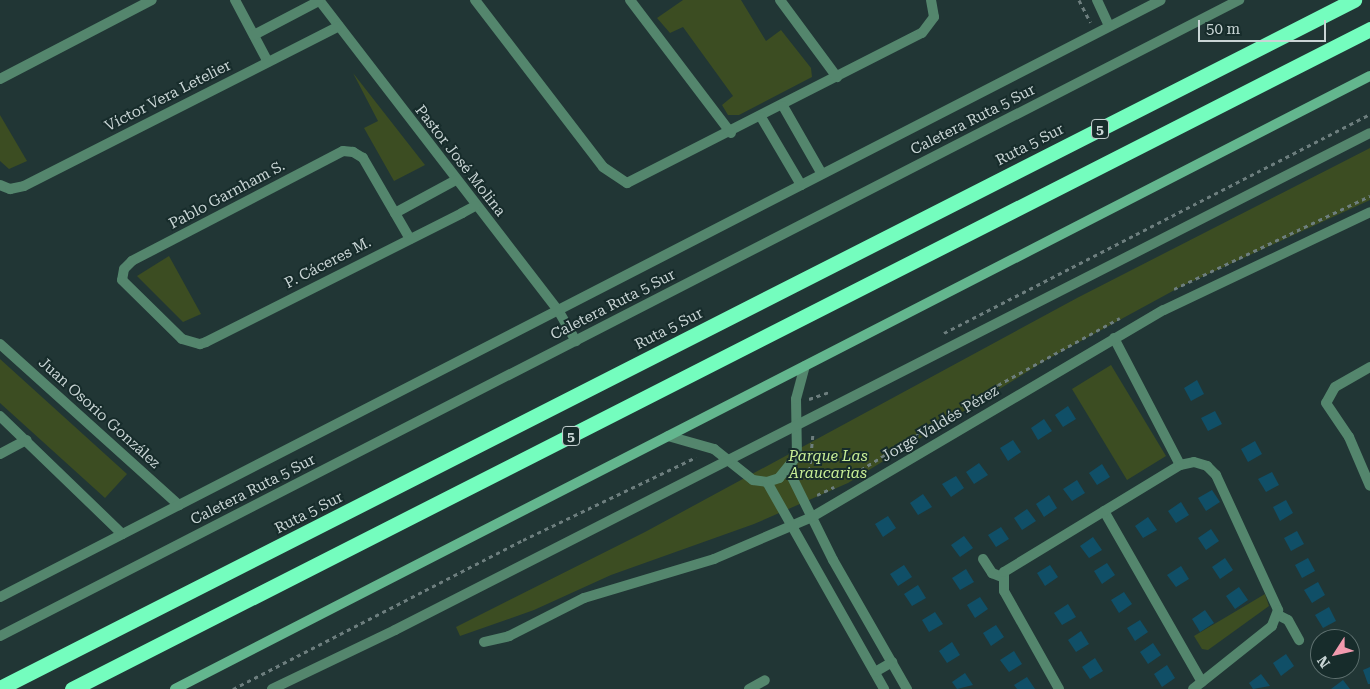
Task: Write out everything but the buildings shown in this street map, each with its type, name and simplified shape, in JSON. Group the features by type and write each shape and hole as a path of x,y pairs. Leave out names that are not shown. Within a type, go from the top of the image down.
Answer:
{"highway":[{"name":"Ruta 5 Sur","path":"0,688 1354,0"},
{"name":"5","path":"72,689 1370,29"}],"main road":[{"path":"175,689 1370,76"}],"street":[{"path":"0,79 152,0"},
{"path":"235,0 268,62"},
{"path":"254,35 319,0"},
{"name":"Pastor José Molina","path":"319,0 475,206 558,310 576,341"},
{"path":"475,0 603,167 618,180 637,181 922,33 934,17 931,0"},
{"path":"630,0 731,133"},
{"path":"780,0 837,78"},
{"path":"1097,0 1109,26"},
{"path":"0,597 1161,0"},
{"name":"Caletera Ruta 5 Sur","path":"0,636 1239,0"},
{"name":"Víctor Vera Letelier","path":"0,185 10,189 24,186 339,26"},
{"path":"783,106 822,174"},
{"path":"761,117 800,185"},
{"path":"272,689 729,460 1370,133"},
{"name":"Pablo Garnham S.","path":"193,344 182,339 128,289 122,275 132,261 338,153 353,152 363,158 394,212"},
{"path":"410,239 394,212 456,180"},
{"name":"P. Cáceres M.","path":"193,344 206,342 475,206"},
{"name":"Jorge Valdés Pérez","path":"484,642 509,636 584,598 667,575 812,517 1114,338 1214,285 1370,212"},
{"path":"1114,338 1180,465"},
{"name":"Juan Osorio González","path":"0,344 179,505"},
{"path":"668,436 701,444 729,460 746,476 768,482 789,471 798,449 796,399 805,366"},
{"path":"1370,367 1335,387 1326,403 1349,437 1370,486"},
{"path":"0,416 122,534"},
{"path":"0,454 26,440"},
{"path":"1059,689 1004,591 1002,577 1012,565 1104,510 1180,465 1201,463 1216,475 1276,599 1278,615 1268,630 1197,686 1104,510"},
{"path":"789,471 812,517 907,689"},
{"path":"768,482 790,527 884,689"},
{"path":"983,559 992,573 1002,577"},
{"path":"1278,615 1288,620 1299,640"},
{"path":"874,672 892,662"},
{"path":"749,689 765,680"}],"path":[{"path":"1079,0 1096,34"}],"green space":[{"path":"683,0 741,0 766,41 781,30 811,68 812,77 739,115 728,115 722,105 733,96 683,27 670,33 657,18"},
{"path":"353,73 425,165 394,181 364,128 378,121"},
{"path":"0,115 27,161 9,169 0,161"},
{"name":"Parque Las Araucarias","path":"1370,148 1370,200 1182,286 1046,360 848,483 754,524 611,575 534,610 460,636 456,627 645,532 1077,298"},
{"path":"169,256 201,314 183,322 137,276"},
{"path":"0,359 127,474 105,498 0,403"},
{"path":"1111,365 1166,456 1127,480 1072,389"},
{"path":"1265,594 1269,606 1208,650 1202,649 1194,636"}]}
